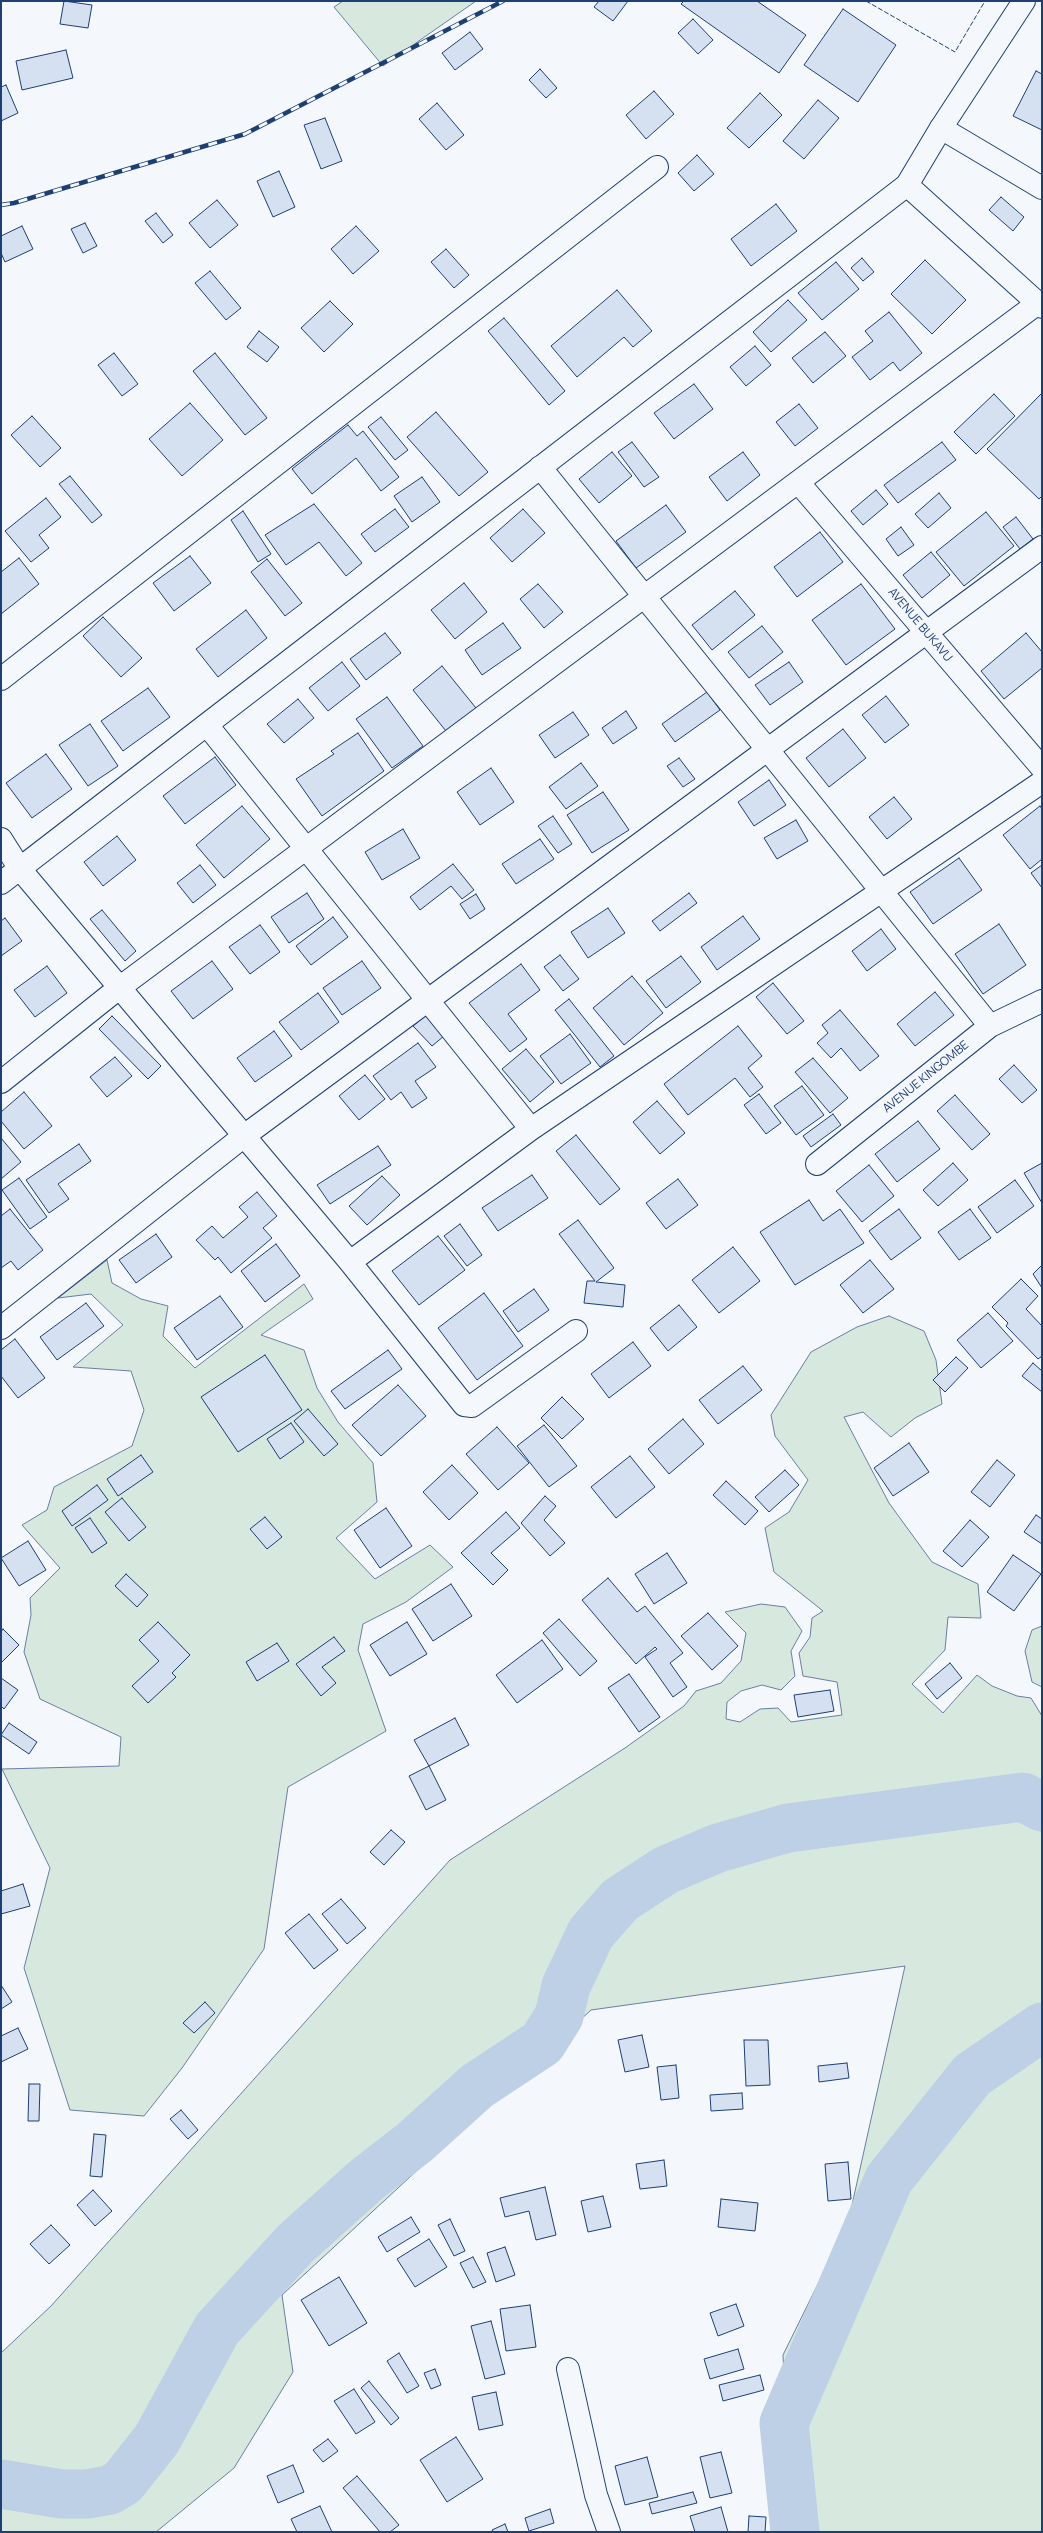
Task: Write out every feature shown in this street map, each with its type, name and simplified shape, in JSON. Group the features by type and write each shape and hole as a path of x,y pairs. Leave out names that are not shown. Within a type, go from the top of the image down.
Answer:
{"street":[{"path":"1,883 907,185 941,128 1024,1"},
{"path":"941,128 1042,188"},
{"path":"1,679 657,167"},
{"path":"1,1082 118,988 644,596 1040,305 907,185"},
{"path":"540,467 990,1026"},
{"name":"AVENUE BUKAVU","path":"798,482 1042,768"},
{"path":"1,1328 244,1136 1042,547"},
{"path":"207,725 532,1129"},
{"path":"350,1262 532,1129 880,890 1042,782"},
{"path":"1,839 20,868 118,988 350,1262 464,1405 472,1406 576,1331"},
{"name":"AVENUE KINGOMBE","path":"817,1164 990,1026 1042,1001"},
{"path":"568,2369 596,2495 609,2532"}],"shaded area":[{"path":"343,1 476,1 383,66 334,7"},
{"path":"107,1260 112,1283 141,1299 168,1306 163,1336 195,1368 304,1284 313,1299 261,1335 304,1350 317,1388 338,1422 373,1463 377,1502 336,1538 375,1579 430,1545 453,1567 406,1602 363,1624 358,1650 386,1731 288,1787 264,1949 182,2068 144,2116 70,2110 24,1968 50,1868 2,1769 119,1766 121,1737 40,1699 24,1652 31,1615 30,1598 60,1568 22,1525 47,1510 54,1487 132,1446 144,1410 131,1371 73,1367 123,1325 91,1294 58,1298"},
{"path":"889,1316 924,1331 936,1360 942,1404 915,1418 891,1437 863,1412 844,1417 889,1503 932,1562 978,1584 981,1618 948,1617 945,1650 912,1684 943,1713 977,1675 992,1686 1017,1696 1031,1698 1042,1716 1042,2532 791,2532 783,2355 848,2223 905,1966 591,2010 282,2295 293,2372 234,2468 156,2532 1,2532 1,2353 51,2306 450,1860 625,1748 684,1706 696,1691 721,1683 741,1661 746,1633 725,1612 761,1604 785,1607 802,1631 791,1651 795,1676 781,1690 762,1685 741,1691 727,1702 726,1719 740,1722 760,1709 778,1708 791,1722 842,1715 837,1682 803,1676 799,1653 810,1637 812,1618 823,1611 774,1572 765,1528 789,1512 808,1480 775,1436 771,1415 811,1352 857,1327"},
{"path":"1042,1626 1042,1687 1032,1682 1025,1651 1032,1630"}],"building":[{"path":"64,1 92,5 88,28 60,24"},
{"path":"599,1 628,1 613,21 594,7"},
{"path":"684,1 757,1 806,35 779,73 681,4"},
{"path":"843,9 896,45 858,102 804,65"},
{"path":"693,19 713,40 698,54 678,33"},
{"path":"470,32 483,49 455,70 442,53"},
{"path":"66,50 73,78 22,90 16,61"},
{"path":"540,69 557,88 546,98 529,80"},
{"path":"1036,71 1042,74 1042,130 1013,116"},
{"path":"6,85 18,113 1,121 1,87"},
{"path":"654,91 674,114 646,139 626,115"},
{"path":"760,93 782,115 749,148 727,128"},
{"path":"818,100 839,118 804,159 783,141"},
{"path":"437,103 464,135 446,150 419,119"},
{"path":"325,118 342,161 321,169 304,125"},
{"path":"697,155 714,174 694,191 678,173"},
{"path":"279,171 295,207 273,217 257,181"},
{"path":"1001,197 1024,217 1013,231 989,210"},
{"path":"217,200 238,225 210,248 189,223"},
{"path":"776,204 797,231 751,266 731,239"},
{"path":"156,213 173,235 163,243 145,221"},
{"path":"85,223 97,246 83,253 71,229"},
{"path":"22,226 33,249 5,262 1,253 1,236"},
{"path":"356,226 379,251 353,274 331,249"},
{"path":"446,249 469,275 454,288 431,262"},
{"path":"862,258 874,272 863,281 851,268"},
{"path":"925,260 966,300 932,334 891,294"},
{"path":"836,262 859,289 822,320 798,293"},
{"path":"210,271 241,308 226,320 195,283"},
{"path":"617,290 652,331 633,347 624,337 577,377 551,346"},
{"path":"788,300 807,320 771,352 753,332"},
{"path":"330,301 353,324 324,352 301,328"},
{"path":"889,312 922,353 900,371 893,362 870,380 852,357 873,341 865,331"},
{"path":"504,318 565,391 549,405 488,331"},
{"path":"259,331 279,347 267,362 247,347"},
{"path":"825,332 846,356 813,383 792,358"},
{"path":"755,346 771,365 746,386 730,367"},
{"path":"114,353 138,384 122,396 98,365"},
{"path":"215,353 267,418 245,435 193,371"},
{"path":"694,384 713,409 674,439 654,413"},
{"path":"1042,393 1042,496 1039,499 987,449"},
{"path":"994,394 1015,416 976,454 954,432"},
{"path":"190,403 223,440 182,476 149,439"},
{"path":"799,404 818,428 795,446 776,422"},
{"path":"436,412 488,472 459,496 407,437"},
{"path":"32,416 61,448 40,467 11,435"},
{"path":"381,417 408,450 395,460 368,427"},
{"path":"348,425 357,436 363,431 399,477 381,491 356,458 312,494 292,469"},
{"path":"632,442 659,477 644,487 618,452"},
{"path":"942,442 956,460 898,503 884,485"},
{"path":"612,452 632,476 599,503 579,479"},
{"path":"743,452 760,475 727,501 709,477"},
{"path":"70,476 102,515 92,523 59,484"},
{"path":"422,477 440,502 412,522 394,496"},
{"path":"876,490 888,504 863,525 851,511"},
{"path":"939,493 951,508 928,528 915,514"},
{"path":"46,498 61,517 39,535 49,548 31,562 5,531"},
{"path":"314,504 362,563 346,576 319,542 286,565 265,535"},
{"path":"666,505 686,532 636,568 616,541"},
{"path":"395,509 409,527 375,552 361,534"},
{"path":"523,509 545,533 512,562 490,538"},
{"path":"243,511 271,554 258,562 231,520"},
{"path":"986,512 1014,546 964,586 936,552"},
{"path":"1016,517 1033,539 1020,549 1003,527"},
{"path":"901,527 914,545 898,556 886,539"},
{"path":"820,532 843,562 797,597 774,567"},
{"path":"931,552 950,575 922,598 903,575"},
{"path":"190,556 211,583 174,611 153,583"},
{"path":"19,558 39,584 1,614 1,572"},
{"path":"267,559 302,603 285,616 251,572"},
{"path":"464,583 487,612 455,639 431,610"},
{"path":"538,584 563,612 544,628 520,599"},
{"path":"861,584 895,629 846,665 812,620"},
{"path":"735,591 755,615 712,650 692,625"},
{"path":"246,610 267,638 218,677 196,649"},
{"path":"103,617 142,658 121,677 83,636"},
{"path":"503,623 521,648 482,675 465,650"},
{"path":"762,626 783,652 749,678 728,652"},
{"path":"385,633 401,653 366,680 350,659"},
{"path":"1026,633 1042,652 1042,668 1004,699 981,671"},
{"path":"342,662 360,686 328,711 309,688"},
{"path":"789,662 803,682 770,705 755,685"},
{"path":"442,666 480,713 450,736 413,690"},
{"path":"148,688 170,717 123,751 101,721"},
{"path":"707,692 720,710 675,742 662,724"},
{"path":"886,696 909,725 885,743 862,715"},
{"path":"387,697 423,746 392,768 356,719"},
{"path":"298,699 314,718 284,743 267,724"},
{"path":"626,711 637,728 613,744 602,728"},
{"path":"573,712 589,735 555,758 539,735"},
{"path":"90,724 118,766 88,786 59,745"},
{"path":"843,729 866,758 829,787 806,758"},
{"path":"358,733 384,771 322,816 296,779 334,754 331,751"},
{"path":"46,754 72,789 32,818 6,783"},
{"path":"215,757 236,785 185,824 163,796"},
{"path":"679,758 695,779 683,787 667,766"},
{"path":"581,763 598,786 566,809 549,787"},
{"path":"491,768 514,802 480,825 457,792"},
{"path":"769,780 786,805 754,826 738,802"},
{"path":"603,792 629,830 592,853 567,815"},
{"path":"894,797 912,819 887,839 869,817"},
{"path":"242,806 270,839 224,878 196,845"},
{"path":"1040,806 1042,809 1042,859 1030,869 1003,835"},
{"path":"553,816 572,844 558,853 538,826"},
{"path":"796,820 808,841 777,859 764,838"},
{"path":"403,829 420,858 382,880 365,852"},
{"path":"117,836 136,860 103,886 84,862"},
{"path":"540,839 554,859 516,884 502,864"},
{"path":"959,858 982,890 933,924 910,892"},
{"path":"453,864 474,890 462,899 451,886 420,910 410,897"},
{"path":"200,865 216,885 193,903 177,883"},
{"path":"1042,865 1042,888 1031,873"},
{"path":"307,893 324,919 289,943 271,917"},
{"path":"689,893 697,903 660,931 652,921"},
{"path":"476,894 485,909 470,919 460,904"},
{"path":"608,908 625,933 588,958 571,932"},
{"path":"102,910 136,951 125,961 90,919"},
{"path":"743,916 760,939 717,970 701,947"},
{"path":"333,917 348,937 311,965 296,946"},
{"path":"5,918 22,941 1,956 1,921"},
{"path":"999,924 1026,965 983,994 955,954"},
{"path":"260,925 280,952 250,974 229,947"},
{"path":"881,929 896,949 867,971 852,951"},
{"path":"560,955 579,979 563,991 544,967"},
{"path":"681,956 701,982 666,1008 646,981"},
{"path":"212,961 233,989 193,1019 171,991"},
{"path":"362,961 381,988 342,1015 323,988"},
{"path":"521,964 540,990 508,1014 527,1039 510,1052 469,1003"},
{"path":"47,966 67,993 35,1017 14,990"},
{"path":"632,976 663,1013 624,1045 593,1008"},
{"path":"773,983 804,1021 787,1034 756,997"},
{"path":"935,992 954,1015 915,1046 897,1024"},
{"path":"318,993 339,1022 301,1050 279,1022"},
{"path":"569,999 614,1056 600,1067 555,1010"},
{"path":"840,1010 879,1056 860,1071 841,1048 831,1058 817,1043 828,1033 822,1025"},
{"path":"426,1015 444,1036 432,1046 413,1026"},
{"path":"112,1016 161,1066 148,1079 99,1029"},
{"path":"738,1026 762,1056 748,1068 763,1087 750,1097 735,1078 688,1115 664,1084"},
{"path":"274,1031 292,1056 255,1082 237,1058"},
{"path":"570,1034 591,1063 561,1084 540,1056"},
{"path":"418,1043 436,1067 415,1081 427,1098 412,1108 401,1092 391,1100 373,1076"},
{"path":"526,1049 554,1082 530,1102 502,1069"},
{"path":"115,1057 132,1076 107,1097 90,1077"},
{"path":"813,1058 848,1098 830,1113 795,1072"},
{"path":"1014,1065 1037,1090 1022,1103 999,1079"},
{"path":"365,1075 385,1099 359,1120 339,1096"},
{"path":"802,1086 824,1115 796,1135 774,1106"},
{"path":"24,1092 52,1126 24,1149 1,1121 1,1112"},
{"path":"759,1094 781,1123 766,1134 744,1105"},
{"path":"955,1095 990,1134 972,1150 937,1111"},
{"path":"657,1101 685,1133 660,1154 633,1122"},
{"path":"833,1114 841,1125 811,1147 803,1136"},
{"path":"918,1121 940,1149 897,1182 875,1154"},
{"path":"576,1135 620,1189 600,1205 556,1151"},
{"path":"1,1138 21,1162 1,1179"},
{"path":"79,1144 91,1161 58,1184 69,1199 49,1213 26,1180"},
{"path":"378,1146 391,1165 330,1204 317,1185"},
{"path":"953,1163 968,1180 938,1206 923,1190"},
{"path":"1042,1163 1042,1203 1024,1173"},
{"path":"869,1165 894,1196 862,1222 836,1191"},
{"path":"532,1175 548,1198 498,1231 482,1208"},
{"path":"382,1176 400,1195 367,1225 349,1206"},
{"path":"19,1178 47,1217 30,1229 2,1190"},
{"path":"678,1179 698,1205 666,1229 646,1203"},
{"path":"1015,1180 1034,1206 997,1233 978,1207"},
{"path":"257,1192 277,1216 263,1228 272,1238 231,1273 218,1257 215,1260 196,1240 212,1226 223,1238 248,1217 239,1207"},
{"path":"809,1200 823,1221 840,1209 864,1243 795,1285 760,1232"},
{"path":"10,1209 43,1250 18,1270 11,1261 1,1268 1,1216"},
{"path":"899,1209 921,1238 891,1260 869,1231"},
{"path":"970,1209 991,1238 959,1260 938,1232"},
{"path":"578,1220 614,1268 596,1282 625,1285 623,1307 584,1303 587,1281 595,1281 559,1234"},
{"path":"460,1224 482,1255 467,1266 444,1236"},
{"path":"156,1234 172,1257 136,1283 119,1260"},
{"path":"438,1236 465,1270 419,1305 392,1271"},
{"path":"276,1244 300,1276 265,1302 241,1271"},
{"path":"733,1247 760,1281 719,1313 692,1280"},
{"path":"870,1260 894,1289 863,1313 840,1285"},
{"path":"1042,1265 1042,1288 1033,1274"},
{"path":"1021,1279 1038,1296 1026,1309 1042,1326 1042,1356 1038,1359 1006,1326 1008,1323 992,1307"},
{"path":"534,1289 549,1310 518,1332 503,1311"},
{"path":"484,1293 523,1346 477,1380 438,1328"},
{"path":"220,1296 243,1327 197,1360 174,1328"},
{"path":"86,1303 104,1326 57,1360 40,1337"},
{"path":"679,1305 697,1327 668,1351 650,1328"},
{"path":"988,1313 1013,1341 981,1368 957,1340"},
{"path":"15,1339 45,1378 18,1398 1,1376 1,1350"},
{"path":"633,1342 651,1366 609,1398 591,1374"},
{"path":"388,1350 402,1369 345,1409 331,1391"},
{"path":"265,1355 302,1410 238,1452 201,1397"},
{"path":"956,1357 968,1368 945,1392 933,1380"},
{"path":"1033,1363 1042,1371 1042,1392 1022,1376"},
{"path":"743,1366 762,1390 718,1424 699,1400"},
{"path":"398,1385 426,1416 381,1456 352,1425"},
{"path":"562,1397 584,1419 562,1439 541,1418"},
{"path":"308,1409 338,1444 324,1456 294,1421"},
{"path":"683,1419 704,1444 669,1474 648,1449"},
{"path":"291,1423 304,1442 280,1459 267,1439"},
{"path":"544,1425 577,1466 549,1487 517,1446"},
{"path":"497,1427 529,1463 498,1490 466,1454"},
{"path":"909,1443 929,1472 893,1496 874,1468"},
{"path":"141,1455 153,1472 118,1496 107,1479"},
{"path":"630,1456 655,1487 616,1518 591,1487"},
{"path":"997,1460 1015,1475 990,1507 971,1492"},
{"path":"452,1465 478,1493 449,1520 423,1492"},
{"path":"785,1470 799,1485 769,1512 755,1497"},
{"path":"726,1481 758,1511 745,1525 713,1495"},
{"path":"97,1485 108,1500 72,1526 62,1511"},
{"path":"545,1496 556,1506 544,1520 565,1543 550,1556 521,1523"},
{"path":"122,1498 146,1527 129,1541 105,1512"},
{"path":"386,1508 412,1546 380,1568 354,1530"},
{"path":"506,1512 520,1528 491,1553 508,1570 493,1585 461,1553"},
{"path":"1036,1515 1042,1519 1042,1544 1024,1532"},
{"path":"265,1517 282,1537 267,1549 250,1529"},
{"path":"90,1518 107,1543 92,1553 75,1528"},
{"path":"970,1520 989,1537 962,1567 943,1551"},
{"path":"28,1541 46,1570 19,1586 1,1558"},
{"path":"667,1553 687,1583 654,1604 635,1574"},
{"path":"1013,1555 1041,1574 1014,1611 987,1592"},
{"path":"126,1574 148,1595 137,1607 115,1586"},
{"path":"608,1578 637,1612 645,1606 683,1653 670,1663 687,1687 673,1697 645,1657 657,1649 655,1647 636,1664 582,1600"},
{"path":"451,1584 472,1616 433,1641 412,1609"},
{"path":"708,1613 738,1646 712,1670 681,1636"},
{"path":"559,1619 597,1661 580,1676 543,1633"},
{"path":"158,1622 190,1655 172,1673 176,1677 148,1703 132,1686 159,1661 139,1640"},
{"path":"407,1622 427,1654 390,1676 370,1645"},
{"path":"3,1629 19,1645 1,1663 1,1632"},
{"path":"334,1637 345,1651 322,1667 336,1683 321,1696 296,1664"},
{"path":"542,1640 563,1669 517,1703 496,1675"},
{"path":"277,1643 289,1661 257,1681 246,1662"},
{"path":"950,1663 962,1678 937,1699 925,1684"},
{"path":"629,1674 660,1717 639,1732 608,1688"},
{"path":"1,1678 18,1690 4,1709 1,1706"},
{"path":"830,1690 834,1711 798,1717 794,1695"},
{"path":"455,1718 469,1745 429,1766 414,1740"},
{"path":"9,1723 37,1742 29,1754 1,1735"},
{"path":"429,1766 446,1800 426,1810 409,1776"},
{"path":"391,1830 405,1842 384,1865 370,1852"},
{"path":"23,1884 30,1906 1,1914 1,1891"},
{"path":"341,1899 366,1928 347,1944 322,1914"},
{"path":"309,1914 338,1950 314,1969 285,1933"},
{"path":"1,1985 12,2002 1,2009"},
{"path":"205,2002 215,2013 194,2033 183,2023"},
{"path":"18,2028 28,2049 1,2062 1,2036"},
{"path":"642,2035 649,2067 625,2072 618,2040"},
{"path":"744,2040 768,2040 770,2085 746,2086"},
{"path":"847,2063 849,2078 819,2082 818,2066"},
{"path":"676,2065 679,2098 661,2100 657,2067"},
{"path":"29,2084 40,2084 39,2121 28,2121"},
{"path":"742,2093 743,2109 711,2111 710,2095"},
{"path":"181,2110 198,2130 188,2139 170,2119"},
{"path":"94,2134 106,2135 102,2177 90,2176"},
{"path":"664,2160 667,2186 640,2189 636,2164"},
{"path":"848,2162 851,2199 828,2201 825,2164"},
{"path":"545,2187 556,2235 536,2240 529,2211 505,2217 500,2198"},
{"path":"93,2190 112,2211 95,2226 77,2205"},
{"path":"603,2196 611,2227 588,2232 581,2201"},
{"path":"721,2199 758,2203 755,2231 718,2227"},
{"path":"411,2217 420,2232 387,2252 378,2237"},
{"path":"450,2219 465,2251 454,2256 438,2225"},
{"path":"51,2225 70,2245 49,2264 30,2244"},
{"path":"429,2239 447,2267 415,2287 397,2259"},
{"path":"505,2247 515,2275 496,2282 487,2253"},
{"path":"473,2257 486,2282 473,2288 460,2263"},
{"path":"339,2277 367,2323 329,2346 301,2300"},
{"path":"736,2304 744,2326 718,2336 710,2313"},
{"path":"530,2305 536,2347 506,2351 500,2309"},
{"path":"491,2321 505,2374 485,2379 471,2326"},
{"path":"738,2349 744,2369 710,2379 704,2359"},
{"path":"399,2353 419,2386 407,2393 387,2361"},
{"path":"435,2369 441,2385 431,2389 424,2373"},
{"path":"760,2375 764,2390 723,2401 719,2385"},
{"path":"369,2381 399,2418 391,2425 361,2388"},
{"path":"354,2389 375,2422 356,2434 334,2401"},
{"path":"496,2392 503,2425 479,2430 472,2397"},
{"path":"456,2437 483,2479 447,2502 420,2460"},
{"path":"328,2439 338,2451 323,2462 313,2450"},
{"path":"721,2452 732,2493 710,2498 700,2457"},
{"path":"647,2457 658,2497 625,2505 615,2466"},
{"path":"293,2465 304,2492 278,2503 267,2476"},
{"path":"357,2476 399,2525 390,2532 380,2532 343,2488"},
{"path":"693,2492 697,2503 652,2514 649,2503"},
{"path":"320,2506 332,2532 297,2532 291,2519"},
{"path":"721,2507 728,2532 695,2532 690,2516"},
{"path":"550,2509 554,2523 529,2531 525,2518"},
{"path":"749,2516 766,2517 765,2532 748,2532"},
{"path":"505,2524 508,2532 493,2532 492,2530"}],"waterway":[{"path":"1,2484 62,2494 87,2494 110,2490 123,2482 157,2439 217,2329 295,2244 365,2181 415,2142 477,2086 542,2043 559,2016 566,1986 591,1933 620,1900 666,1870 718,1848 788,1828 1023,1797 1042,1807"},
{"path":"795,2532 784,2423 889,2179 972,2075 1042,2027"}],"railway":[{"path":"1,205 14,203 245,134 503,1"}],"fence":[{"path":"866,1 955,52 985,1"}]}
